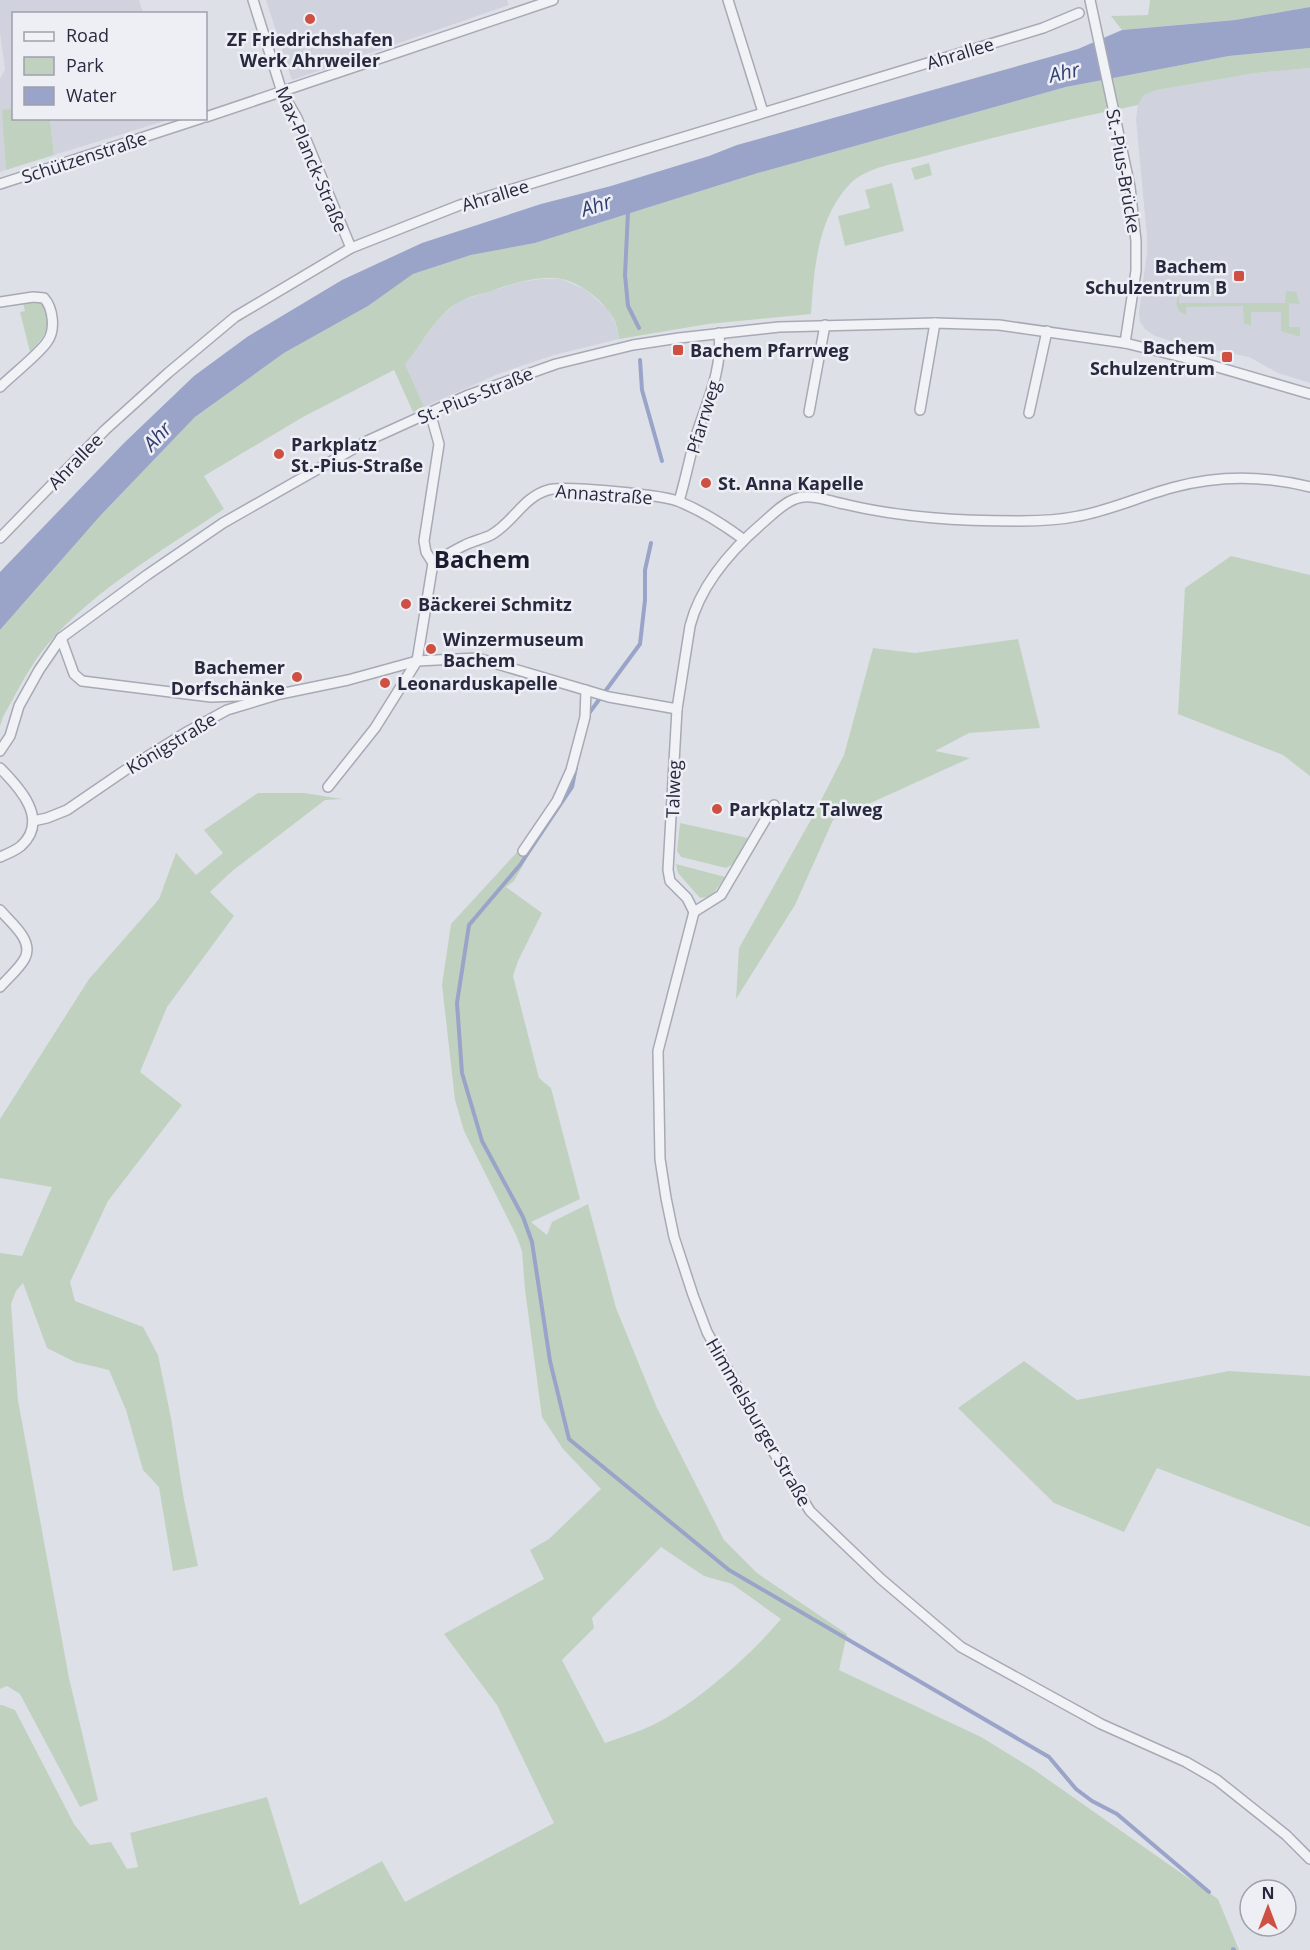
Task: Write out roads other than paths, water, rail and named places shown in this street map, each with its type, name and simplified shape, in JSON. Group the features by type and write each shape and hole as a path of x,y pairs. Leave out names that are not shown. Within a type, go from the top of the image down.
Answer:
{"street":[{"name":"Max-Planck-Straße","path":"253,0 282,92 297,118 351,248"},
{"name":"Schützenstraße","path":"207,117 553,0"},
{"path":"728,0 763,112"},
{"name":"St.-Pius-Brücke","path":"1090,0 1130,187 1136,242 1136,271 1125,343"},
{"name":"Ahrallee","path":"0,538 105,430 235,316 351,248 460,205 1043,28 1079,13"},
{"name":"Schützenstraße","path":"0,184 198,120"},
{"path":"0,302 33,297 44,298 51,311 52,328 48,341 0,387"},
{"path":"920,410 935,323"},
{"name":"St.-Pius-Straße","path":"0,751 10,736 19,706 39,670 61,638 147,575 223,523 358,446 486,388 556,364 633,345 779,327 935,323 999,325 1125,343 1190,358 1310,394"},
{"path":"809,412 825,325"},
{"path":"1029,413 1047,331"},
{"name":"Pfarrweg","path":"679,501 695,441 715,381 720,353 719,333"},
{"path":"328,787 375,728 417,661 433,563 426,552 424,541 439,444 430,412"},
{"name":"Talweg","path":"694,912 687,898 670,880 668,870 677,709 693,614 706,589 743,539 781,506 804,497 908,516 1023,521 1079,516 1175,487 1213,480 1260,478 1310,487"},
{"name":"Annastraße","path":"433,563 466,544 491,535 506,524 526,502 550,489 571,488 679,501 743,539"},
{"path":"61,638 74,674 82,681 211,697 280,694"},
{"name":"Königstraße","path":"33,821 67,810 166,744 227,710 280,694 348,680 417,661 477,658 609,697 677,709"},
{"path":"523,851 556,801 571,770 591,691"},
{"path":"0,768 23,793 29,803 33,821 30,833 21,846 0,857"},
{"path":"694,912 721,895 774,805"},
{"path":"0,910 25,939 26,949 26,957 0,987"},
{"name":"Himmelsburger Straße","path":"694,912 658,1052 660,1160 666,1198 674,1237 707,1332 810,1511 881,1579 962,1647 1101,1724 1186,1762 1217,1780 1286,1835 1310,1859"}],"water":[{"name":"Ahr","path":"1310,7 1310,48 1229,56 1066,87 758,173 535,243 471,255 413,274 368,306 284,353 195,417 100,516 0,630 0,572 124,443 194,376 247,337 342,280 422,243 541,204 611,186 737,145 1078,49 1122,30 1235,20"}],"waterway":[{"path":"628,212 625,275 628,306 639,328"},
{"path":"640,360 642,390 662,461"},
{"path":"587,716 640,644 645,600 645,570 651,543"},
{"path":"576,767 572,787 520,865 469,925 457,1003 462,1073 482,1141 523,1217 532,1242 550,1361 569,1439 729,1570 1049,1757 1076,1789 1092,1801 1117,1814 1209,1892"}],"place":[{"name":"ZF Friedrichshafen Werk Ahrweiler","path":"310,19"},
{"name":"Bachem Schulzentrum B","path":"1239,276"},
{"name":"Bachem Pfarrweg","path":"678,350"},
{"name":"Bachem Schulzentrum","path":"1227,357"},
{"name":"Parkplatz St.-Pius-Straße","path":"279,454"},
{"name":"St. Anna Kapelle","path":"706,483"},
{"name":"Bäckerei Schmitz","path":"406,604"},
{"name":"Winzermuseum Bachem","path":"431,649"},
{"name":"Bachemer Dorfschänke","path":"297,677"},
{"name":"Leonarduskapelle","path":"385,683"},
{"name":"Parkplatz Talweg","path":"717,809"}],"district":[{"name":"Bachem","path":"482,558"}]}
